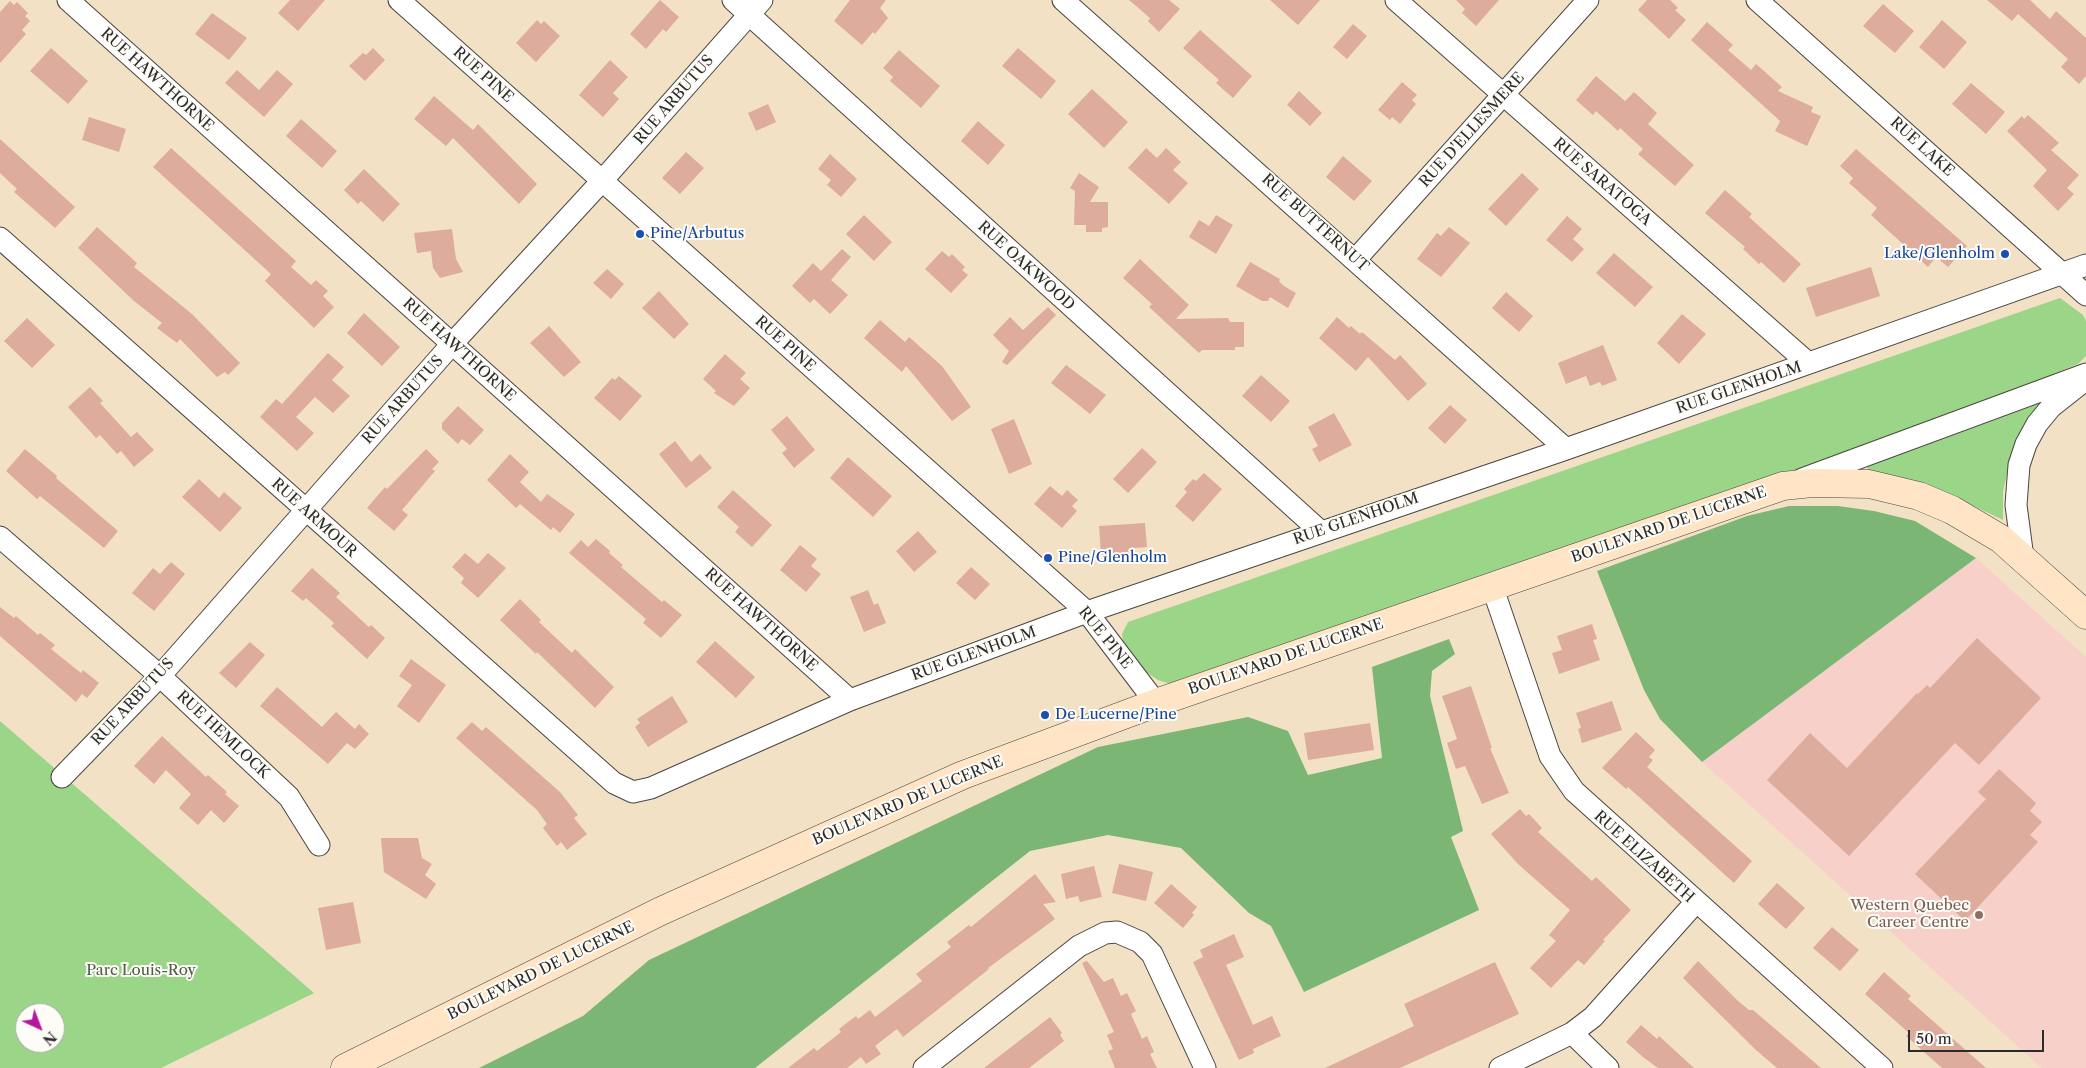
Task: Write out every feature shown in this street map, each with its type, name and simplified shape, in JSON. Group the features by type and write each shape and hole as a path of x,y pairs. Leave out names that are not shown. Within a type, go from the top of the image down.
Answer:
{"main road":[{"path":"1783,486 1812,483 1869,484 1919,496 1975,522 2023,558 2086,615"},
{"name":"BOULEVARD DE LUCERNE","path":"345,1068 661,911 963,775 1156,703 1783,486"}],"street":[{"name":"RUE HAWTHORNE","path":"68,0 850,700"},
{"name":"RUE PINE","path":"399,0 1087,612 1156,703"},
{"name":"RUE OAKWOOD","path":"734,0 756,7 1320,531"},
{"name":"RUE BUTTERNUT","path":"1063,0 1356,259 1566,449"},
{"name":"RUE SARATOGA","path":"1396,0 1808,363"},
{"name":"RUE D'ELLESMERE","path":"1356,259 1588,0"},
{"name":"RUE LAKE","path":"1757,0 2086,295"},
{"name":"RUE ARBUTUS","path":"62,777 160,676 452,344 602,182 756,7"},
{"name":"RUE ARMOUR","path":"0,238 614,783 633,792"},
{"name":"RUE GLENHOLM","path":"633,792 651,788 850,700 1087,612 1320,531 1566,449 2086,265"},
{"name":"BOULEVARD DE LUCERNE","path":"1783,486 2086,374"},
{"path":"2023,558 2016,506 2019,465 2026,444 2037,424 2051,407 2086,380"},
{"name":"RUE HEMLOCK","path":"0,537 160,676 288,797 319,845"},
{"name":"RUE ELIZABETH","path":"1492,586 1550,756 1561,775 1591,809 1882,1068"},
{"path":"1500,1068 1572,1033 1593,1017 1695,902"},
{"path":"924,1068 1079,946 1104,933 1117,932 1140,942 1152,954 1205,1068"},
{"path":"1572,1033 1608,1068"}],"shaded area":[{"name":"Western Quebec Career Centre","path":"1976,558 2086,657 2086,1068 2042,1068 1702,762"}],"green space":[{"path":"2060,298 2083,315 2086,321 2086,356 2078,364 1803,478 1176,686 1158,680 1146,672 1123,641 1122,634 1128,622"},
{"path":"2039,400 2038,419 2009,466 2003,491 2003,520 1936,488 1888,475 1868,474 1867,464"},
{"path":"1789,506 1838,506 1874,511 1915,521 1976,558 1702,762 1660,719 1644,690 1597,571 1747,516"},
{"path":"1449,639 1455,654 1432,671 1430,696 1463,831 1451,837 1479,910 1304,992 1271,926 1249,913 1181,848 1108,835 1030,851 755,1068 479,1068 583,1016 649,960 1098,747 1248,717 1288,731 1308,775 1382,758 1372,667"},
{"name":"Parc Louis-Roy","path":"0,721 314,993 161,1068 0,1068"}],"building":[{"path":"290,0 325,0 298,31 278,13"},
{"path":"660,0 679,17 666,32 663,29 646,49 630,34"},
{"path":"850,0 886,0 880,8 888,18 875,34 873,32 862,45 834,21"},
{"path":"1129,0 1169,0 1180,9 1159,32 1148,21 1150,18"},
{"path":"1270,0 1320,0 1298,25"},
{"path":"1456,0 1499,0 1476,26 1462,13 1465,9"},
{"path":"1647,0 1670,0 1678,8 1675,10 1686,20 1669,39 1638,10"},
{"path":"1987,0 2030,0 2050,19 2056,11 2086,38 2086,76 2079,84 2061,67 2068,59 2018,14 2012,21"},
{"path":"10,1 14,5 17,2 28,13 25,16 30,21 22,30 26,34 0,63 0,12"},
{"path":"1883,4 1914,31 1895,53 1863,26"},
{"path":"212,13 247,38 229,60 195,34"},
{"path":"537,20 541,24 544,21 560,36 536,62 516,43"},
{"path":"1942,20 1967,42 1944,69 1919,47"},
{"path":"1707,22 1733,45 1728,50 1751,70 1756,64 1782,87 1778,91 1813,107 1811,112 1821,116 1807,146 1775,131 1780,121 1691,40"},
{"path":"1353,24 1367,36 1347,59 1333,47"},
{"path":"1200,30 1252,76 1233,98 1216,83 1219,80 1183,48"},
{"path":"51,48 88,81 68,104 30,71"},
{"path":"373,48 385,60 365,81 349,66 363,53 366,55"},
{"path":"1018,48 1056,81 1041,99 1002,66"},
{"path":"899,50 940,86 921,108 890,81 893,77 883,68"},
{"path":"610,60 628,77 613,93 619,99 603,117 579,95"},
{"path":"237,70 259,90 277,70 293,84 264,117 225,83"},
{"path":"1596,76 1625,101 1634,92 1657,113 1648,124 1694,165 1675,186 1638,154 1643,149 1620,128 1618,131 1596,111 1593,115 1576,100"},
{"path":"1402,82 1417,95 1412,100 1416,104 1400,124 1392,117 1390,120 1378,110"},
{"path":"1971,83 2005,112 1986,134 1952,104"},
{"path":"1092,89 1128,122 1104,148 1068,114"},
{"path":"1299,91 1322,113 1310,126 1287,105"},
{"path":"434,96 473,130 478,124 537,184 519,204 453,138 446,146 414,119"},
{"path":"768,104 776,122 756,131 748,113"},
{"path":"2028,115 2059,143 2051,150 2079,175 2067,188 2074,194 2058,211 2033,186 2047,170 2007,131 2022,116 2024,119"},
{"path":"89,117 126,129 119,152 82,140"},
{"path":"301,119 337,151 322,168 286,136"},
{"path":"978,121 1005,145 988,165 961,141"},
{"path":"0,139 75,207 55,228 14,192 17,189 0,173"},
{"path":"171,148 296,261 291,267 311,285 316,280 328,291 323,296 334,307 314,328 265,281 271,274 153,167"},
{"path":"1146,148 1157,158 1166,148 1181,162 1173,170 1188,183 1169,204 1128,168"},
{"path":"1856,149 1967,246 1948,267 1936,257 1928,267 1871,215 1877,208 1849,183 1853,178 1840,166"},
{"path":"686,152 704,168 680,194 662,178"},
{"path":"830,154 857,179 841,197 827,185 831,180 818,169"},
{"path":"1343,156 1372,181 1354,201 1326,177"},
{"path":"364,169 400,204 383,222 361,201 358,204 344,190"},
{"path":"1079,173 1099,187 1090,202 1108,202 1108,227 1102,228 1102,232 1086,232 1086,225 1074,225 1075,191 1070,188"},
{"path":"1522,173 1539,189 1506,226 1488,209"},
{"path":"1725,190 1752,214 1749,217 1801,264 1784,283 1761,262 1759,264 1743,249 1745,247 1705,213"},
{"path":"864,215 892,242 874,261 846,234"},
{"path":"1216,215 1233,225 1216,254 1189,237 1199,220 1209,226"},
{"path":"1567,216 1582,229 1573,239 1584,249 1572,262 1546,240"},
{"path":"97,227 137,263 134,267 192,314 240,363 228,375 225,372 217,377 180,339 177,343 157,328 162,323 134,301 78,248"},
{"path":"1449,227 1470,243 1441,277 1417,259 1437,233 1441,236"},
{"path":"452,229 456,259 463,272 440,278 433,268 431,251 417,253 414,233"},
{"path":"842,249 851,257 831,280 848,295 830,314 814,299 810,303 792,286 813,263 821,271"},
{"path":"942,251 949,257 952,254 965,267 962,270 968,275 951,293 925,269"},
{"path":"1614,253 1653,287 1635,307 1596,273"},
{"path":"1140,259 1189,305 1176,319 1228,318 1230,322 1244,322 1244,347 1235,347 1235,350 1202,350 1199,353 1149,307 1152,304 1123,278"},
{"path":"1250,262 1280,279 1279,281 1284,286 1296,293 1288,308 1270,297 1268,301 1262,301 1236,286"},
{"path":"1871,267 1880,296 1816,317 1806,288"},
{"path":"607,269 624,284 611,299 593,283"},
{"path":"659,291 689,324 674,339 642,308"},
{"path":"1506,292 1533,316 1519,332 1492,308"},
{"path":"1048,307 1056,315 1007,365 1002,362 1009,351 993,335 1010,317 1023,330"},
{"path":"364,313 400,347 382,366 347,333"},
{"path":"1682,314 1706,334 1679,364 1657,343"},
{"path":"1337,317 1349,328 1351,326 1360,334 1362,332 1395,360 1400,355 1427,384 1408,401 1368,357 1356,371 1319,338"},
{"path":"27,318 55,345 32,368 4,341"},
{"path":"880,320 905,342 909,337 942,366 971,407 952,421 906,366 902,372 864,338"},
{"path":"549,326 581,362 564,377 530,343"},
{"path":"1603,345 1617,380 1602,386 1600,382 1590,386 1586,376 1566,384 1558,363"},
{"path":"328,353 344,367 332,380 350,396 333,413 315,397 296,417 314,433 297,451 260,417 276,399 282,404"},
{"path":"725,354 746,373 740,379 750,388 734,406 714,393 716,391 703,379"},
{"path":"1066,365 1106,395 1090,414 1051,383"},
{"path":"1261,375 1290,401 1271,422 1242,396"},
{"path":"619,376 642,396 620,421 594,398 612,378 615,380"},
{"path":"90,387 103,401 100,403 131,437 137,432 154,450 134,467 121,451 117,454 100,435 96,438 68,407"},
{"path":"1450,405 1467,420 1445,444 1428,428"},
{"path":"458,406 484,430 470,445 462,439 458,444 442,429 442,423"},
{"path":"1334,413 1352,445 1319,462 1312,449 1318,446 1308,427"},
{"path":"787,416 815,450 794,468 782,453 787,449 771,430"},
{"path":"1014,419 1032,464 1009,474 991,429"},
{"path":"675,441 691,462 700,454 712,468 686,488 659,454"},
{"path":"1142,448 1157,462 1128,493 1113,479"},
{"path":"25,449 118,531 104,548 40,496 37,499 6,471"},
{"path":"426,449 439,462 432,469 435,471 402,510 408,515 394,531 367,508 385,487 387,489"},
{"path":"510,454 529,472 520,482 541,502 547,494 575,514 560,533 553,527 551,530 520,504 516,508 487,480"},
{"path":"848,457 892,496 873,517 830,478"},
{"path":"1204,473 1222,489 1193,522 1175,506 1187,492 1184,489 1193,479 1196,481"},
{"path":"199,479 219,498 224,492 242,508 220,532 182,497"},
{"path":"1050,486 1062,496 1067,490 1078,500 1072,506 1077,511 1062,528 1034,504"},
{"path":"733,490 772,525 752,547 735,532 739,527 717,507"},
{"path":"1145,523 1147,547 1135,548 1135,553 1101,555 1099,526"},
{"path":"918,531 937,552 914,572 896,551"},
{"path":"596,539 623,565 621,567 662,602 664,600 682,615 661,638 643,623 646,619 569,553 581,540 588,547"},
{"path":"800,545 817,559 811,566 821,574 806,592 780,570"},
{"path":"465,553 478,564 488,553 506,568 478,598 461,583 464,578 452,567"},
{"path":"171,562 185,574 154,611 132,593 153,568 160,574"},
{"path":"971,567 990,584 975,600 956,583"},
{"path":"312,568 340,593 336,597 369,627 371,625 385,638 367,659 331,626 334,623 306,598 303,601 291,591"},
{"path":"868,590 874,605 878,603 886,623 864,632 850,597"},
{"path":"520,599 541,620 539,622 572,653 575,649 614,687 595,708 537,652 536,654 500,620"},
{"path":"0,607 14,618 16,616 38,635 40,633 55,645 51,649 81,673 83,670 99,683 87,698 82,694 76,702 0,636"},
{"path":"1592,624 1597,639 1593,640 1600,660 1559,674 1552,653 1562,650 1557,636"},
{"path":"1977,638 2041,698 1979,765 1955,743 1849,856 1767,780 1810,733 1847,768 1917,693 1927,685 1930,688"},
{"path":"715,641 755,677 736,698 696,662"},
{"path":"250,642 265,655 236,688 219,673"},
{"path":"411,659 446,685 419,723 397,706 412,685 399,676"},
{"path":"1471,686 1492,748 1490,748 1509,793 1482,804 1465,766 1456,769 1447,743 1457,739 1442,696"},
{"path":"277,687 322,727 336,712 355,729 359,724 369,734 355,749 347,743 328,764 260,706"},
{"path":"672,696 688,722 648,747 635,727 640,723 637,719"},
{"path":"1612,701 1622,730 1582,743 1578,729 1581,728 1576,713"},
{"path":"472,722 482,731 486,727 560,792 578,815 574,818 587,834 567,850 561,842 557,846 543,828 547,824 537,810 456,738"},
{"path":"1370,723 1374,750 1308,760 1304,733"},
{"path":"1636,732 1655,750 1649,757 1653,760 1647,767 1752,861 1734,883 1628,787 1626,789 1602,768"},
{"path":"162,736 206,777 208,775 227,792 225,794 239,806 224,823 211,810 198,825 179,808 191,794 166,770 154,784 134,766"},
{"path":"1999,769 2036,803 2030,811 2042,822 2030,835 2038,842 1965,921 1915,874 1986,799 1978,792"},
{"path":"1520,809 1526,816 1529,814 1542,828 1538,832 1592,881 1596,877 1631,910 1603,940 1605,941 1584,965 1578,960 1551,988 1530,968 1556,941 1549,935 1570,910 1518,864 1491,834"},
{"path":"381,838 418,838 422,858 432,864 425,875 436,884 426,899 384,872"},
{"path":"1119,864 1153,872 1146,901 1112,893"},
{"path":"1094,866 1102,897 1080,902 1078,896 1066,899 1061,874"},
{"path":"1035,874 1056,902 1043,904 1055,919 988,968 903,1037 897,1029 875,1046 881,1054 866,1064 861,1057 847,1068 788,1068 814,1048 817,1051 841,1032 839,1029 856,1016 858,1019 870,1010 875,1017 922,981 916,974 951,947 947,942 969,925 971,927"},
{"path":"1777,883 1805,908 1786,929 1758,904"},
{"path":"1171,884 1197,907 1192,913 1194,915 1183,928 1154,903"},
{"path":"353,902 361,943 326,950 318,908"},
{"path":"1832,927 1859,950 1840,971 1813,948"},
{"path":"1234,934 1244,957 1226,965 1253,1025 1272,1016 1281,1036 1253,1049 1254,1053 1239,1060 1193,962 1203,957 1200,950"},
{"path":"1087,961 1104,982 1113,978 1121,996 1127,993 1136,1011 1131,1014 1142,1039 1147,1036 1154,1052 1150,1054 1157,1068 1115,1068 1108,1051 1113,1049 1107,1035 1114,1032 1082,963"},
{"path":"1698,961 1738,1001 1749,1010 1753,1010 1821,1068 1777,1068 1756,1050 1683,978"},
{"path":"1495,962 1519,1014 1400,1068 1325,1068 1414,1026 1404,1004"},
{"path":"1884,972 1911,996 1908,999 1986,1068 1942,1068 1906,1036 1909,1033 1865,994"},
{"path":"1050,1017 1062,1033 1060,1035 1064,1041 1029,1068 984,1068"},
{"path":"1641,1025 1657,1039 1659,1036 1694,1068 1658,1068 1643,1057 1626,1042"}],"place":[{"name":"Pine/Arbutus","path":"640,234"},
{"name":"Lake/Glenholm","path":"2005,254"},
{"name":"Pine/Glenholm","path":"1048,558"},
{"name":"De Lucerne/Pine","path":"1045,715"},
{"name":"Western Quebec Career Centre","path":"1979,915"}]}
